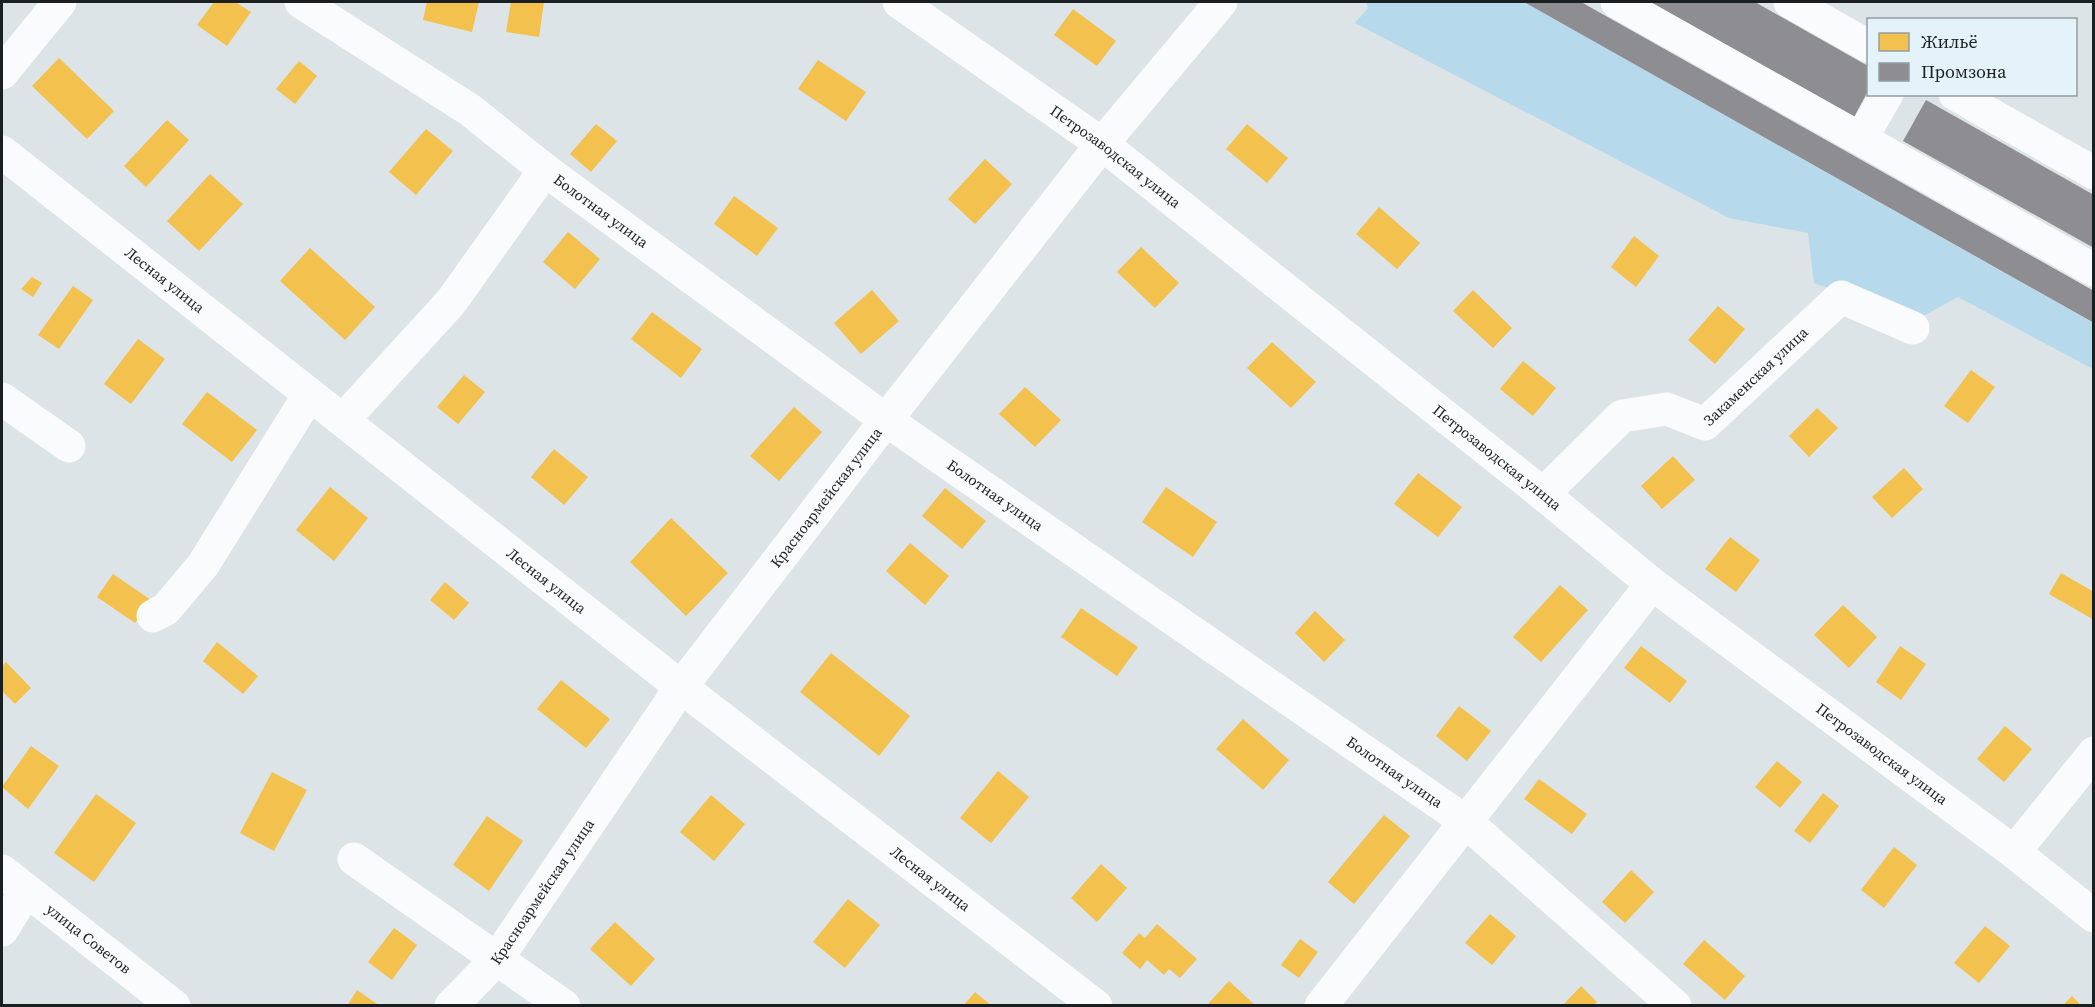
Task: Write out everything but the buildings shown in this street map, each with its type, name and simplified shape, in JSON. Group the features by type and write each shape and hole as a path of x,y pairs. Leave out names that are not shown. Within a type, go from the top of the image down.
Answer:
{"street":[{"path":"2,73 60,2"},
{"name":"Болотная улица","path":"301,2 470,110 544,170 886,420 1465,821 1675,1005"},
{"name":"Петрозаводская улица","path":"899,2 1102,144 1543,494 1652,584 2014,852 2094,916"},
{"name":"Красноармейская улица","path":"451,1005 497,959 681,687 1102,144 1221,2"},
{"path":"1617,2 2094,270"},
{"path":"1790,2 1867,45"},
{"path":"1861,140 1886,96"},
{"path":"1959,96 2094,173"},
{"name":"Лесная улица","path":"2,152 681,687 1096,1005"},
{"path":"343,420 451,302 544,170"},
{"name":"Закаменская улица","path":"1543,494 1622,416 1667,409 1705,424 1841,297 1913,328"},
{"path":"153,616 166,609 203,565 309,395"},
{"path":"2,399 69,446"},
{"path":"1321,1005 1652,584"},
{"path":"2014,852 2094,753"},
{"path":"354,859 564,1005"},
{"path":"2,930 14,881"},
{"name":"улица Советов","path":"14,881 174,1005"}],"shaded area":[{"path":"1366,2 1524,2 2093,323 2093,369 1958,297 1925,315 1873,304 1814,283 1808,233 1729,218 1355,23 1368,8"}]}
